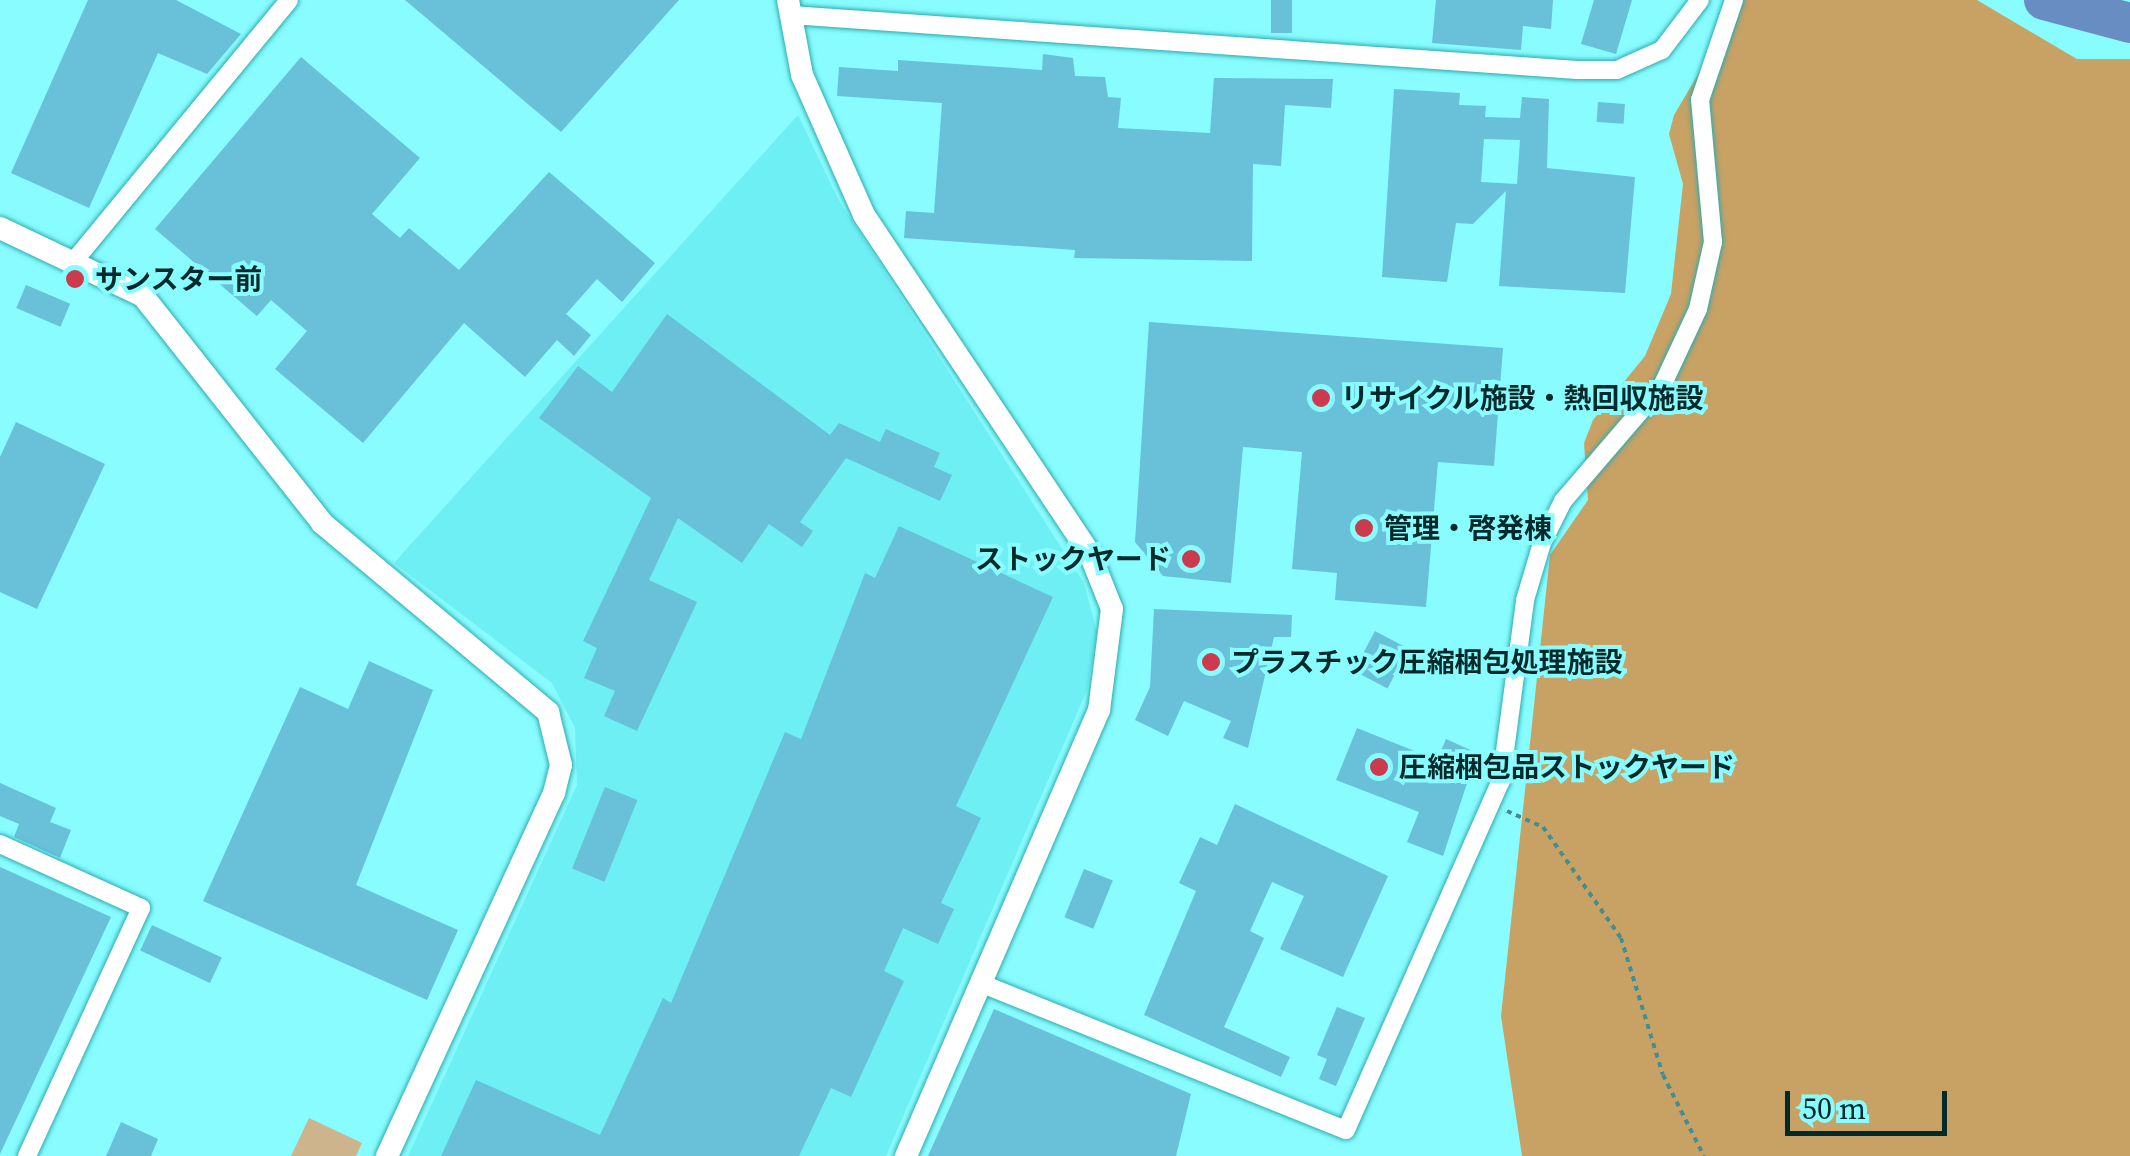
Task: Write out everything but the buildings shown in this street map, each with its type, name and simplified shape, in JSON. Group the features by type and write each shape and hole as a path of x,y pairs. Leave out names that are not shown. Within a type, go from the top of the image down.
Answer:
{"street":[{"path":"74,261 290,0"},
{"path":"906,1156 1110,679 1109,596 1054,497 864,215 802,75 789,8 1617,70 1662,50 1700,0"},
{"path":"980,983 1346,1130 1490,804 1542,542 1563,501 1662,386 1698,309 1714,242 1700,100 1734,0"},
{"path":"0,228 142,296 322,523 534,698 557,734 554,793 386,1156"},
{"path":"0,844 140,908 27,1156"}],"path":[{"path":"1490,804 1542,827 1621,938 1663,1075 1704,1156"}],"shaded area":[{"path":"1742,0 1977,0 2077,59 2130,59 2130,1156 1522,1156 1501,1016 1550,555 1588,500 1584,443 1593,420 1645,356 1671,294 1683,184 1669,134 1674,115"},
{"path":"798,115 838,199 1084,583 1097,632 1087,690 886,1156 408,1156 577,785 575,728 552,683 394,563"},
{"path":"309,1118 362,1143 356,1156 291,1156"}],"waterway":[{"path":"2044,0 2130,23"}],"place":[{"name":"サンスター前","path":"75,279"},
{"name":"リサイクル施設・熱回収施設","path":"1321,398"},
{"name":"管理・啓発棟","path":"1364,528"},
{"name":"ストックヤード","path":"1191,559"},
{"name":"プラスチック圧縮梱包処理施設","path":"1211,662"},
{"name":"圧縮梱包品ストックヤード","path":"1379,767"}]}
